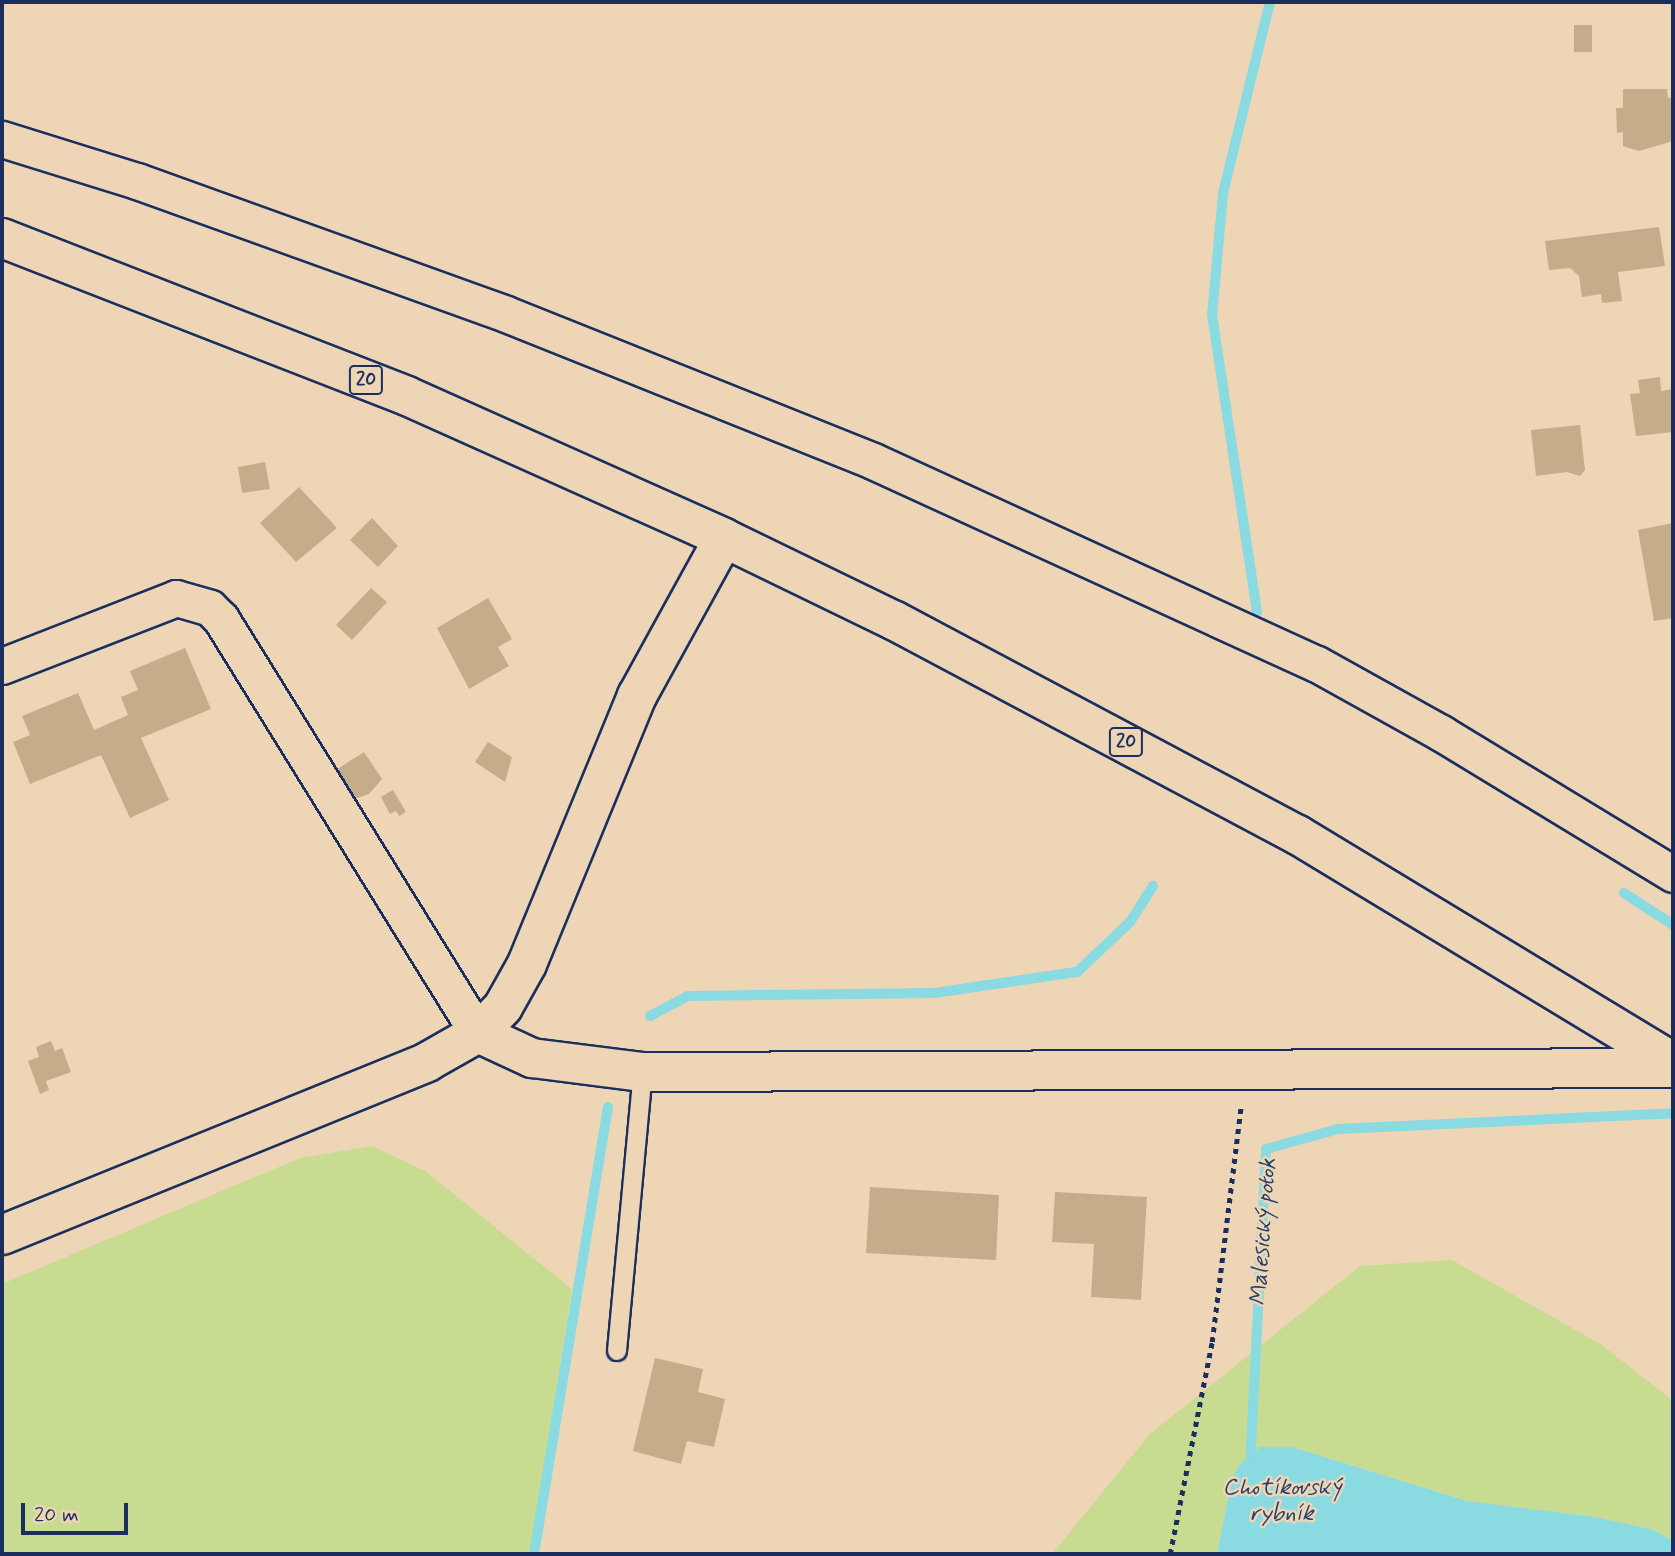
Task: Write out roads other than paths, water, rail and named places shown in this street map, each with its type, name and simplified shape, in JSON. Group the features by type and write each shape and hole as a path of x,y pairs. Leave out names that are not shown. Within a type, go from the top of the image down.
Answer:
{"main road":[{"name":"20","path":"2,238 407,396 724,538 1080,717 1298,835 1518,965 1673,1062"},
{"path":"2,1235 427,1062 478,1033 503,1007 527,964 637,696 724,538"},
{"path":"478,1033 532,1058 643,1072 1673,1068"}],"street":[{"path":"2,139 137,181 506,314 873,461 1317,664 1441,733 1673,874"},
{"path":"2,666 176,598 209,608 221,619 478,1033"}],"lane":[{"path":"617,1352 643,1072"}],"water":[{"name":"Chotíkovský rybník","path":"1260,1447 1292,1447 1467,1501 1595,1517 1654,1530 1673,1541 1673,1554 1217,1554 1232,1479 1239,1465"}],"waterway":[{"path":"1257,612 1212,315 1223,193 1270,2"},
{"path":"650,1016 688,996 934,993 1077,972 1130,922 1153,886"},
{"path":"1624,893 1673,925"},
{"path":"534,1554 608,1107"},
{"name":"Malesický potok","path":"1250,1467 1266,1149 1338,1129 1673,1113"}]}
